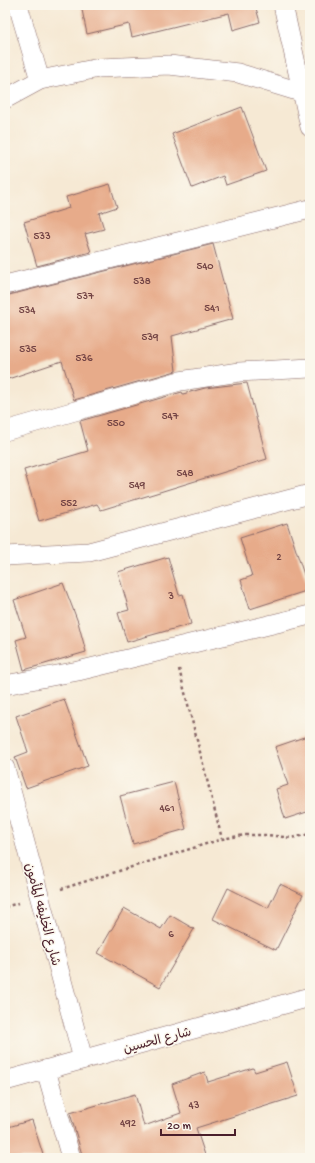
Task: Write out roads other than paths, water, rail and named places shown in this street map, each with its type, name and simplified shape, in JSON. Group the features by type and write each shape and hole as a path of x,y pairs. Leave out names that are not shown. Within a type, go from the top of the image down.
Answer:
{"street":[{"path":"18,5 40,80"},
{"path":"283,5 306,94 310,127"},
{"path":"5,99 40,80 99,68 169,65 238,73 306,94"},
{"path":"5,285 310,209"},
{"path":"5,431 180,381 239,372 310,368"},
{"path":"5,556 89,552 310,494"},
{"path":"5,685 78,671 310,615"},
{"name":"شارع الخليفه المأمون","path":"5,768 83,1059"},
{"name":"شارع الحسين","path":"5,1081 310,997"},
{"path":"46,1070 71,1158"}]}
